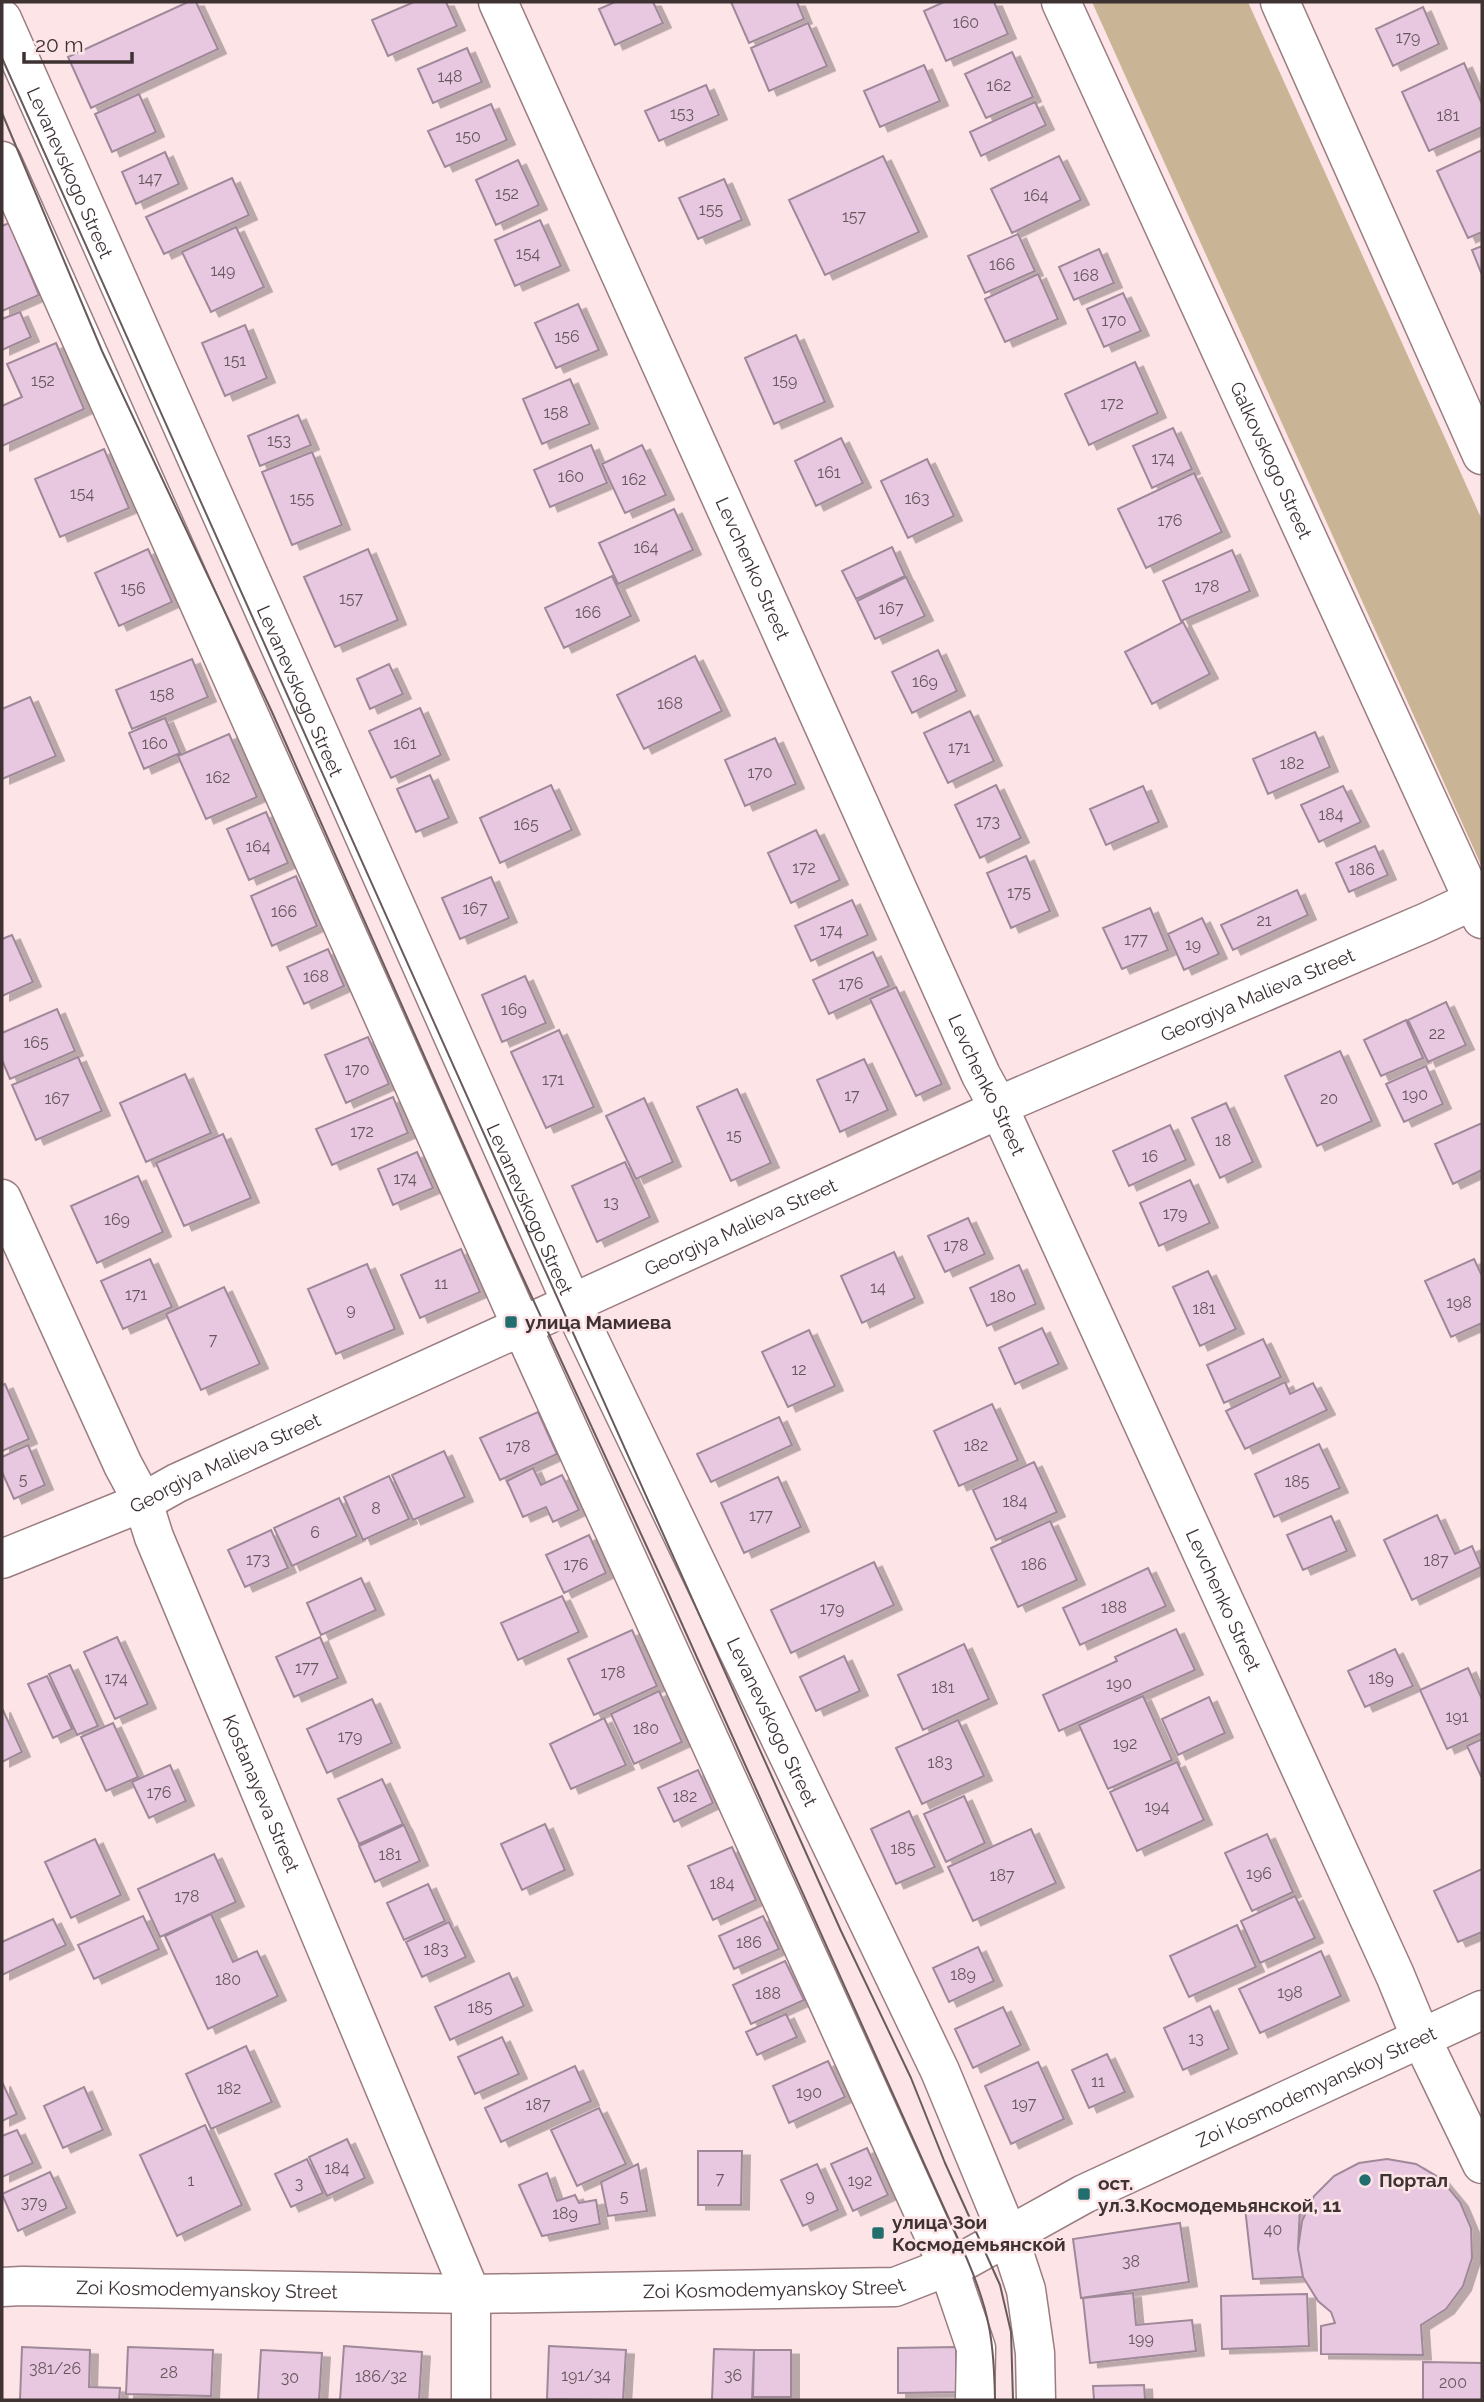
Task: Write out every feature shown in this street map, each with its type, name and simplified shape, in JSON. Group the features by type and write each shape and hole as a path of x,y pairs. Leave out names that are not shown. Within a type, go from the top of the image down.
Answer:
{"street":[{"name":"Levchenko Street","path":"498,2 981,1075 998,1106 1421,2038 1482,2164"},
{"name":"Galkovskogo Street","path":"1061,2 1479,906"},
{"path":"1280,2 1482,455"},
{"name":"Levanevskogo Street","path":"2,19 572,1304 940,2071 1008,2235 1026,2290 1035,2353 1036,2400"},
{"path":"2,161 522,1325 948,2266 976,2348 975,2400"},
{"name":"Georgiya Malieva Street","path":"2,1559 143,1502 177,1483 982,1117 998,1106 1427,922 1479,906"},
{"name":"Kostanayeva Street","path":"2,1199 123,1465 143,1502 154,1537 471,2294 471,2400"},
{"name":"Zoi Kosmodemyanskoy Street","path":"2,2287 471,2294 895,2287 967,2259 1084,2194 1482,2010"}],"shaded area":[{"path":"1092,2 1248,2 1482,520 1482,867"}],"building":[{"path":"188,2 196,2 218,49 91,108 68,57"},
{"path":"414,2 446,2 457,26 388,56 372,20"},
{"path":"615,2 653,2 663,23 615,45 599,9"},
{"path":"731,2 797,2 804,19 749,43"},
{"path":"944,2 994,2 1008,34 946,61 924,11"},
{"path":"1423,7 1439,44 1393,66 1376,29"},
{"path":"808,23 827,66 769,91 751,48"},
{"path":"467,48 482,82 433,103 418,69"},
{"path":"1012,52 1033,97 986,118 965,74"},
{"path":"1464,63 1482,104 1482,127 1429,151 1402,92"},
{"path":"924,65 940,101 880,127 864,91"},
{"path":"706,85 719,115 659,141 645,111"},
{"path":"139,94 156,132 112,152 95,114"},
{"path":"1035,102 1046,125 981,156 970,132"},
{"path":"491,104 507,140 445,167 428,131"},
{"path":"1482,150 1482,232 1468,238 1437,171"},
{"path":"165,152 179,184 136,204 122,172"},
{"path":"883,156 919,232 825,275 789,200"},
{"path":"1059,156 1081,200 1012,233 991,189"},
{"path":"518,160 539,205 496,225 476,180"},
{"path":"232,178 249,215 164,254 146,217"},
{"path":"724,179 742,220 698,239 679,198"},
{"path":"540,220 561,266 515,286 495,240"},
{"path":"9,223 39,295 2,311 2,226"},
{"path":"236,227 264,287 211,312 182,252"},
{"path":"1018,234 1035,271 985,293 968,256"},
{"path":"1482,246 1482,275 1472,250"},
{"path":"1099,249 1114,283 1074,300 1059,267"},
{"path":"1038,274 1058,319 1005,342 985,299"},
{"path":"1123,293 1141,331 1104,347 1087,309"},
{"path":"578,304 599,350 556,368 535,323"},
{"path":"20,312 31,337 2,350 2,319"},
{"path":"245,325 267,378 225,396 202,343"},
{"path":"796,335 825,402 774,424 745,358"},
{"path":"56,343 84,409 2,446 2,406 22,397 7,364"},
{"path":"1135,362 1158,413 1089,445 1065,394"},
{"path":"570,379 590,424 542,444 523,399"},
{"path":"298,415 311,445 260,466 248,436"},
{"path":"1173,428 1192,469 1152,488 1133,446"},
{"path":"841,438 863,483 816,506 795,461"},
{"path":"591,445 607,483 550,507 534,470"},
{"path":"642,445 666,495 625,513 602,464"},
{"path":"104,449 129,508 60,537 35,479"},
{"path":"312,452 342,525 292,545 262,472"},
{"path":"927,459 954,516 908,538 881,481"},
{"path":"1194,473 1222,532 1146,568 1118,509"},
{"path":"674,509 693,550 618,584 599,543"},
{"path":"892,547 905,576 856,599 842,571"},
{"path":"148,549 172,602 119,626 95,573"},
{"path":"368,549 398,620 335,647 304,577"},
{"path":"1232,550 1250,591 1181,621 1163,581"},
{"path":"612,576 631,616 564,648 545,608"},
{"path":"906,577 925,616 875,639 857,601"},
{"path":"1183,622 1210,674 1152,704 1125,652"},
{"path":"938,650 957,691 912,713 892,672"},
{"path":"695,656 722,711 644,749 617,695"},
{"path":"192,659 208,697 132,729 116,690"},
{"path":"389,664 403,694 370,709 357,679"},
{"path":"30,697 56,756 2,779 2,709"},
{"path":"420,708 441,755 391,778 369,731"},
{"path":"970,711 994,761 948,783 924,733"},
{"path":"165,718 180,753 144,769 129,733"},
{"path":"1315,732 1330,767 1268,794 1253,759"},
{"path":"229,734 257,797 206,819 178,756"},
{"path":"775,738 796,784 745,806 725,760"},
{"path":"430,775 449,818 416,832 397,789"},
{"path":"551,785 572,830 500,863 480,818"},
{"path":"996,785 1021,838 980,858 955,805"},
{"path":"1143,786 1159,822 1106,845 1090,809"},
{"path":"1343,786 1361,822 1319,842 1301,805"},
{"path":"266,812 288,863 249,880 227,829"},
{"path":"816,830 840,880 791,903 768,853"},
{"path":"1375,846 1388,875 1349,892 1336,863"},
{"path":"1026,856 1050,911 1011,928 987,873"},
{"path":"296,876 317,926 272,946 251,896"},
{"path":"491,877 509,918 460,939 442,898"},
{"path":"1297,890 1308,915 1233,950 1221,925"},
{"path":"852,900 868,935 811,961 795,926"},
{"path":"1150,908 1168,950 1122,969 1103,928"},
{"path":"1202,918 1219,954 1184,970 1168,934"},
{"path":"12,935 33,982 2,996 2,939"},
{"path":"328,949 344,986 304,1004 287,967"},
{"path":"873,952 889,986 829,1014 813,980"},
{"path":"525,976 546,1023 502,1042 482,995"},
{"path":"896,987 942,1084 916,1096 870,999"},
{"path":"1446,1002 1466,1045 1428,1062 1408,1020"},
{"path":"57,1009 75,1051 10,1079 2,1060 2,1033"},
{"path":"1406,1020 1423,1058 1381,1076 1364,1040"},
{"path":"559,1030 594,1107 546,1128 511,1052"},
{"path":"368,1037 389,1084 346,1103 325,1055"},
{"path":"1340,1051 1372,1121 1317,1146 1285,1076"},
{"path":"78,1057 102,1111 36,1140 12,1085"},
{"path":"864,1059 888,1110 840,1132 817,1080"},
{"path":"1426,1066 1443,1104 1404,1122 1386,1084"},
{"path":"185,1074 211,1133 146,1162 120,1103"},
{"path":"737,1089 771,1163 731,1181 697,1107"},
{"path":"393,1097 408,1133 332,1165 316,1129"},
{"path":"644,1098 673,1162 636,1179 606,1116"},
{"path":"1226,1103 1253,1162 1220,1178 1192,1118"},
{"path":"1482,1123 1482,1170 1453,1184 1435,1144"},
{"path":"1170,1125 1186,1160 1129,1186 1113,1151"},
{"path":"223,1134 251,1198 184,1226 156,1163"},
{"path":"417,1152 433,1188 393,1205 378,1169"},
{"path":"625,1162 650,1217 597,1242 572,1186"},
{"path":"138,1176 163,1232 97,1263 71,1206"},
{"path":"1190,1180 1210,1223 1159,1246 1140,1203"},
{"path":"968,1218 985,1254 945,1272 928,1236"},
{"path":"461,1249 480,1292 420,1318 401,1275"},
{"path":"894,1252 915,1298 862,1323 841,1276"},
{"path":"150,1259 172,1307 123,1329 101,1281"},
{"path":"1474,1259 1482,1276 1482,1323 1451,1337 1425,1281"},
{"path":"367,1264 395,1329 336,1354 308,1289"},
{"path":"1019,1265 1036,1304 987,1326 970,1288"},
{"path":"1208,1271 1236,1329 1200,1346 1173,1287"},
{"path":"224,1287 260,1364 201,1390 166,1314"},
{"path":"1042,1328 1059,1364 1015,1384 999,1348"},
{"path":"809,1330 835,1386 788,1407 762,1352"},
{"path":"1263,1339 1281,1377 1224,1403 1207,1365"},
{"path":"1285,1382 1290,1394 1313,1383 1327,1410 1245,1449 1226,1411"},
{"path":"5,1384 29,1439 2,1451 2,1385"},
{"path":"992,1404 1018,1460 959,1486 934,1431"},
{"path":"538,1412 557,1454 500,1480 480,1438"},
{"path":"779,1417 792,1445 711,1482 697,1454"},
{"path":"1319,1444 1340,1488 1274,1517 1255,1474"},
{"path":"28,1445 45,1485 14,1499 2,1472 2,1457"},
{"path":"444,1451 465,1497 413,1520 392,1475"},
{"path":"1034,1462 1057,1512 996,1540 973,1490"},
{"path":"533,1468 541,1485 562,1475 579,1510 553,1522 546,1507 523,1517 507,1481"},
{"path":"389,1476 409,1519 363,1540 344,1497"},
{"path":"778,1477 801,1527 744,1553 721,1503"},
{"path":"339,1498 357,1536 292,1566 274,1528"},
{"path":"1437,1515 1455,1554 1472,1546 1481,1567 1412,1600 1384,1540"},
{"path":"1331,1516 1347,1551 1303,1570 1287,1535"},
{"path":"1050,1521 1077,1580 1018,1607 991,1548"},
{"path":"271,1530 288,1568 245,1587 228,1550"},
{"path":"589,1535 606,1573 564,1593 546,1555"},
{"path":"874,1562 894,1605 791,1653 771,1610"},
{"path":"1148,1568 1166,1606 1080,1645 1063,1608"},
{"path":"361,1578 376,1610 321,1635 307,1603"},
{"path":"562,1596 579,1632 518,1660 501,1623"},
{"path":"1176,1629 1195,1670 1059,1731 1043,1695 1117,1661 1115,1657"},
{"path":"632,1630 657,1686 594,1715 568,1659"},
{"path":"117,1637 148,1704 115,1719 84,1652"},
{"path":"320,1637 338,1678 294,1697 276,1657"},
{"path":"964,1644 989,1699 923,1730 898,1675"},
{"path":"1395,1649 1413,1686 1365,1707 1348,1671"},
{"path":"844,1656 860,1691 816,1711 800,1677"},
{"path":"70,1665 98,1726 77,1735 49,1674"},
{"path":"1468,1668 1482,1699 1482,1733 1447,1749 1420,1690"},
{"path":"47,1676 72,1729 53,1738 28,1684"},
{"path":"659,1691 682,1742 634,1764 611,1714"},
{"path":"1143,1696 1172,1760 1108,1789 1079,1725"},
{"path":"1209,1697 1225,1733 1178,1755 1162,1719"},
{"path":"372,1699 392,1743 327,1773 307,1729"},
{"path":"2,1708 22,1752 2,1762"},
{"path":"604,1718 626,1765 571,1789 550,1744"},
{"path":"958,1720 984,1776 922,1804 896,1748"},
{"path":"113,1723 138,1777 106,1791 81,1737"},
{"path":"1482,1739 1482,1776 1481,1776 1467,1746"},
{"path":"1177,1762 1204,1820 1137,1851 1110,1792"},
{"path":"170,1765 186,1801 149,1818 132,1782"},
{"path":"698,1770 713,1803 674,1822 658,1788"},
{"path":"382,1779 403,1824 359,1844 338,1799"},
{"path":"964,1796 985,1843 946,1862 924,1814"},
{"path":"909,1811 935,1867 896,1884 871,1829"},
{"path":"545,1824 565,1870 522,1890 501,1844"},
{"path":"404,1825 420,1861 375,1882 359,1846"},
{"path":"1031,1829 1056,1883 973,1921 948,1867"},
{"path":"1267,1834 1293,1892 1252,1911 1225,1853"},
{"path":"95,1839 121,1895 71,1918 45,1862"},
{"path":"732,1847 756,1900 713,1920 688,1866"},
{"path":"214,1854 236,1902 160,1937 138,1889"},
{"path":"1482,1869 1482,1932 1458,1942 1434,1891"},
{"path":"428,1884 445,1921 404,1940 387,1903"},
{"path":"1295,1896 1315,1938 1260,1963 1241,1921"},
{"path":"211,1914 233,1962 257,1951 278,1996 208,2029 165,1936"},
{"path":"143,1916 159,1949 94,1979 78,1945"},
{"path":"763,1916 779,1949 734,1969 719,1936"},
{"path":"53,1919 66,1945 2,1975 2,1942"},
{"path":"449,1922 466,1957 422,1977 406,1942"},
{"path":"1237,1925 1256,1967 1189,1997 1170,1956"},
{"path":"978,1947 994,1981 949,2002 933,1968"},
{"path":"1321,1951 1341,1996 1260,2033 1239,1989"},
{"path":"785,1961 804,2000 751,2024 733,1985"},
{"path":"509,1973 524,2006 450,2040 435,2007"},
{"path":"1210,2006 1229,2049 1183,2070 1164,2028"},
{"path":"1003,2007 1021,2045 973,2068 955,2029"},
{"path":"786,2014 797,2037 757,2055 746,2032"},
{"path":"502,2037 519,2074 475,2094 458,2057"},
{"path":"246,2046 272,2102 211,2129 186,2074"},
{"path":"1107,2054 1125,2092 1089,2108 1072,2070"},
{"path":"828,2061 845,2097 789,2123 773,2086"},
{"path":"1038,2062 1064,2119 1011,2144 985,2086"},
{"path":"575,2066 591,2101 501,2142 485,2108"},
{"path":"2,2082 17,2114 2,2121"},
{"path":"84,2087 103,2130 63,2148 44,2106"},
{"path":"599,2108 626,2164 577,2186 551,2130"},
{"path":"205,2125 242,2205 177,2236 140,2155"},
{"path":"17,2130 33,2163 2,2177 2,2136"},
{"path":"347,2139 365,2178 327,2196 309,2157"},
{"path":"867,2148 888,2195 853,2211 831,2164"},
{"path":"698,2151 742,2151 741,2205 698,2205"},
{"path":"307,2159 323,2193 291,2207 275,2174"},
{"path":"1387,2159 1416,2164 1441,2179 1460,2202 1471,2228 1472,2258 1463,2286 1446,2309 1421,2325 1423,2355 1321,2354 1321,2326 1335,2323 1331,2312 1318,2301 1303,2277 1298,2249 1302,2221 1314,2196 1334,2176 1359,2163"},
{"path":"638,2164 647,2211 608,2216 601,2182"},
{"path":"817,2164 838,2210 803,2226 781,2180"},
{"path":"50,2172 67,2208 18,2231 2,2194"},
{"path":"547,2173 557,2201 575,2195 579,2203 596,2200 600,2224 542,2236 519,2185"},
{"path":"1300,2207 1298,2249 1303,2277 1253,2279 1245,2208"},
{"path":"1180,2223 1189,2282 1081,2298 1073,2239"},
{"path":"1133,2293 1136,2325 1192,2320 1196,2351 1090,2363 1083,2298"},
{"path":"1307,2294 1309,2346 1222,2349 1221,2296"},
{"path":"344,2346 422,2352 419,2400 340,2400"},
{"path":"549,2346 626,2350 623,2400 547,2399"},
{"path":"22,2347 90,2350 89,2387 120,2388 119,2400 20,2400"},
{"path":"128,2347 213,2350 211,2396 126,2394"},
{"path":"956,2347 957,2392 898,2393 898,2348"},
{"path":"714,2349 754,2350 752,2400 712,2400"},
{"path":"261,2350 322,2353 319,2400 258,2400"},
{"path":"754,2350 791,2350 791,2397 753,2397"},
{"path":"1423,2362 1482,2363 1482,2400 1423,2400"},
{"path":"1144,2385 1145,2400 1094,2400 1093,2386"}],"tram line":[{"path":"2,58 841,1931 911,2078 945,2163 1000,2285 1011,2332 1013,2400"},
{"path":"2,113 102,351 272,712 507,1243 664,1584 967,2259 986,2312 995,2400"}],"place":[{"name":"улица Мамиева","path":"511,1322"},
{"name":"Портал","path":"1365,2180"},
{"name":"ост. ул.З.Космодемьянской, 11","path":"1084,2194"},
{"name":"улица Зои Космодемьянской","path":"878,2233"}]}
